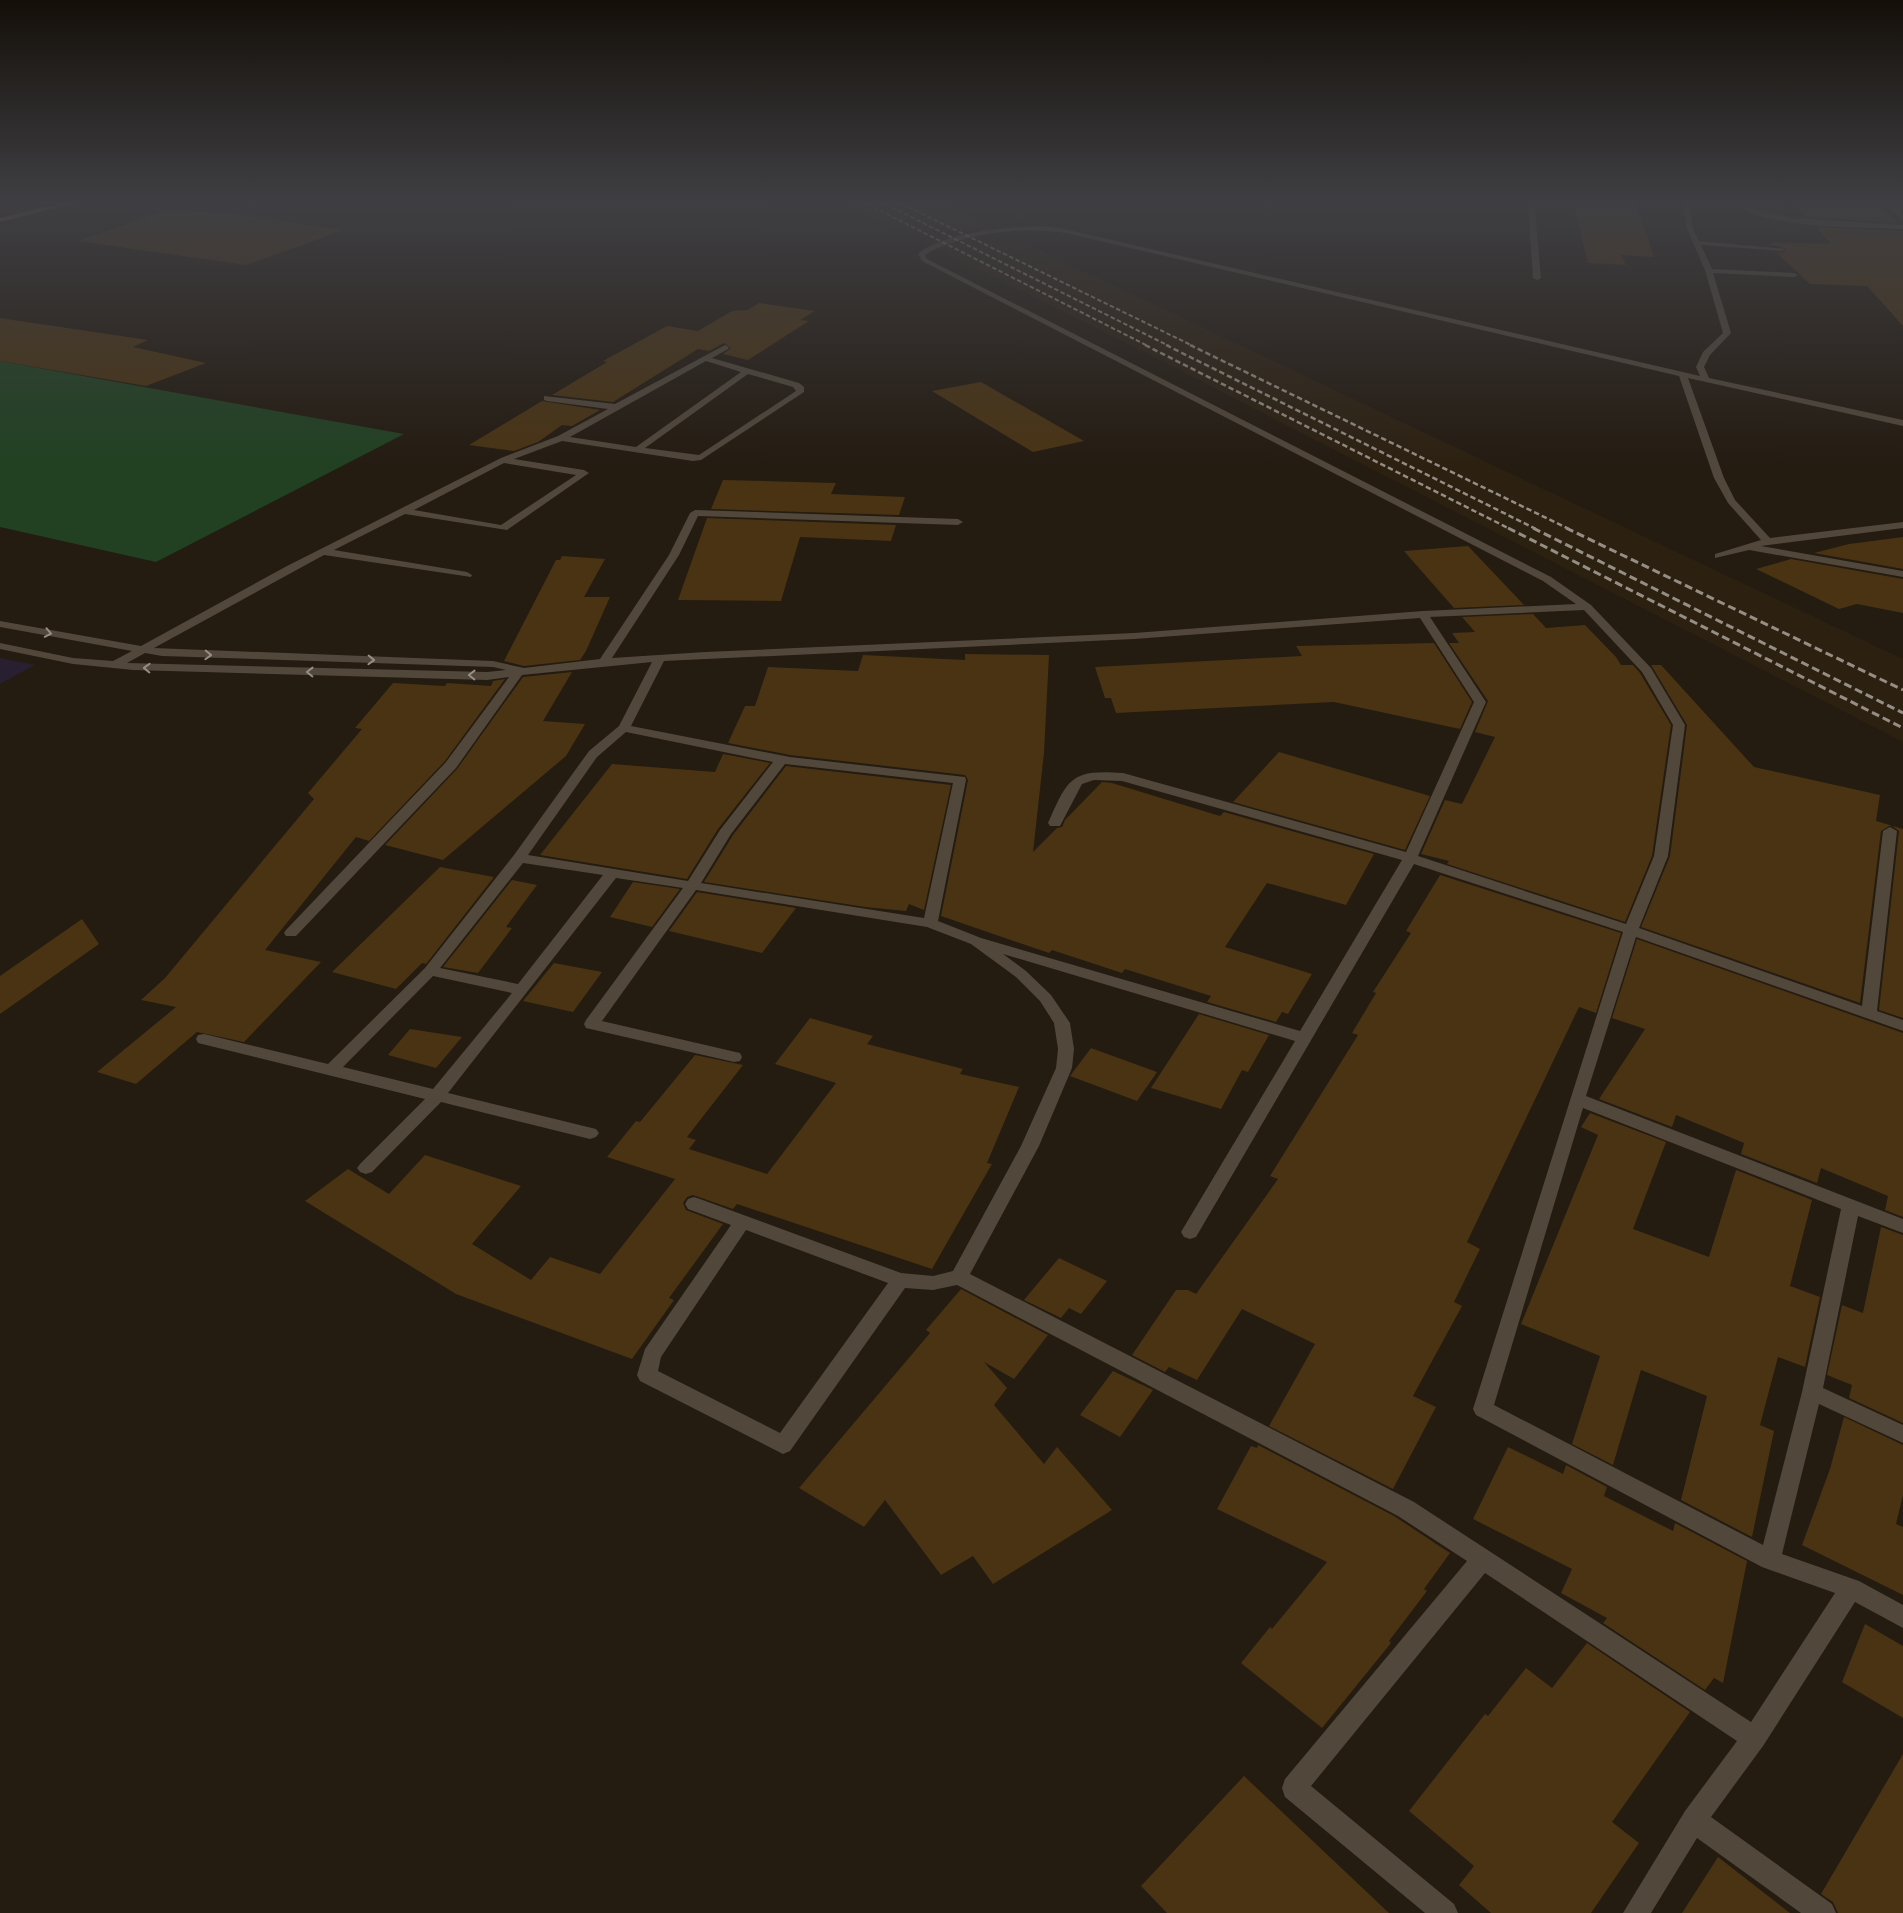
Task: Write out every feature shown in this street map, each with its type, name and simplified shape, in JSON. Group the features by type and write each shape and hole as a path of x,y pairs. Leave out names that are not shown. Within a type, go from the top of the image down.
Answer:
{"street":[{"path":"983,290 1547,579 1587,607 1647,670 1679,725 1661,856 1631,930 1577,1099 1483,1409 1770,1560 1851,1588 1903,1617"},
{"path":"1320,290 1706,380 1903,423"},
{"path":"1706,380 1700,367 1706,354 1727,333 1715,290"},
{"path":"115,665 324,552 504,460 561,438 725,347"},
{"path":"561,438 693,458 702,457 800,392 800,387 796,385 705,358"},
{"path":"638,449 747,371"},
{"path":"1682,374 1719,478 1731,501 1768,541"},
{"path":"547,398 616,407"},
{"path":"404,511 503,528 584,473 504,460"},
{"path":"604,662 674,555 695,513 958,522"},
{"path":"1719,556 1768,541 1903,525"},
{"path":"1748,547 1903,574"},
{"path":"324,552 467,575"},
{"path":"0,646 73,661 115,665 165,668 487,676 520,670 604,662 831,649 1134,636 1423,614 1587,607"},
{"path":"1190,1232 1410,858 1480,702 1423,614"},
{"path":"0,624 141,651 493,664 520,670"},
{"path":"331,1070 430,971 519,858 592,754 624,728 659,659"},
{"path":"291,933 451,765 520,670"},
{"path":"624,728 782,759 960,780 930,923"},
{"path":"734,1057 592,1024 692,886 725,833 782,759"},
{"path":"1056,823 1073,784 1082,777 1100,775 1123,777 1410,858 1631,930 1903,1026"},
{"path":"1869,1014 1890,831"},
{"path":"519,858 930,923 976,941 1304,1038"},
{"path":"366,1168 437,1096 612,873"},
{"path":"959,1277 1030,1146 1064,1068 1066,1049 1062,1024 1046,998 1021,974 976,941"},
{"path":"430,971 522,990"},
{"path":"204,1039 590,1133"},
{"path":"1577,1099 1903,1226"},
{"path":"694,1204 900,1280 933,1283 959,1277 1406,1509 1754,1738"},
{"path":"1770,1560 1812,1392 1851,1206"},
{"path":"742,1222 652,1355 647,1375 783,1445 900,1280"},
{"path":"1812,1392 1903,1434"},
{"path":"1446,1913 1294,1788 1483,1559"},
{"path":"1636,1913 1694,1820 1754,1738 1851,1588"},
{"path":"1694,1820 1823,1913"}],"shaded area":[{"path":"1021,290 1124,290 1903,659 1903,742"},
{"path":"0,658 35,665 0,684"}],"green space":[{"path":"0,361 404,434 156,562 0,527"}],"building":[{"path":"1871,290 1903,290 1903,326"},
{"path":"759,303 815,311 800,320 809,321 748,360 723,354 731,348 724,343 709,351 698,349 613,402 552,395 607,362 603,361 667,326 698,331 732,311 748,310"},
{"path":"0,318 148,340 133,347 206,363 146,386 0,361"},
{"path":"981,382 1084,441 1033,452 932,391"},
{"path":"542,401 600,410 572,426 562,425 538,442 514,451 469,445"},
{"path":"723,480 836,483 831,494 905,497 899,515 711,509"},
{"path":"707,518 896,525 891,541 800,537 781,601 678,600"},
{"path":"1903,537 1903,569 1814,553 1849,544"},
{"path":"1468,546 1524,605 1454,608 1404,551"},
{"path":"562,556 605,559 584,597 610,597 586,651 580,660 524,666 504,661 556,560 560,560"},
{"path":"1791,559 1903,579 1903,613 1857,604 1839,609 1756,569"},
{"path":"1533,614 1546,628 1585,625 1616,657 1621,665 1633,665 1640,673 1671,725 1652,856 1625,922 1447,864 1449,861 1421,854 1445,800 1462,804 1495,737 1475,732 1488,701 1449,643 1459,643 1452,633 1475,632 1462,617"},
{"path":"1434,643 1472,702 1460,729 1334,702 1116,713 1111,698 1105,698 1095,667 1302,656 1296,646"},
{"path":"965,654 1049,655 1044,753 1033,852 1057,828 1062,827 1065,820 1102,782 1112,783 1220,816 1224,812 1374,854 1346,905 1267,883 1225,947 1312,974 1288,1014 1282,1012 1276,1022 1207,1002 1211,996 1125,969 1122,973 1052,950 1049,953 941,916 968,780 965,775 790,755 728,743 745,706 755,706 768,667 858,671 863,655 965,660"},
{"path":"1651,665 1661,665 1754,767 1880,795 1876,821 1891,825 1881,831 1860,1003 1641,927 1670,856 1687,725"},
{"path":"572,672 543,721 585,724 566,756 443,860 385,845 457,769 523,677"},
{"path":"505,679 445,761 369,841 356,837 265,950 321,962 244,1042 197,1032 136,1084 97,1072 176,1007 141,1000 165,978 314,799 308,793 362,729 355,728 393,683 445,686 447,683 491,686 493,681"},
{"path":"1279,752 1430,796 1405,850 1233,802"},
{"path":"723,754 770,763 718,829 687,879 540,855 612,764 715,772"},
{"path":"786,766 951,785 924,910 909,904 906,911 865,907 704,882 733,835"},
{"path":"1892,826 1903,829 1903,1018 1879,1010 1899,831"},
{"path":"440,867 494,877 426,964 422,963 396,989 332,972"},
{"path":"1440,875 1621,933 1596,1013 1579,1007 1467,1242 1480,1249 1454,1302 1462,1306 1413,1396 1436,1407 1393,1489 1269,1426 1315,1344 1242,1309 1197,1380 1169,1367 1165,1372 1132,1355 1176,1290 1188,1290 1196,1294 1278,1179 1270,1176 1358,1035 1352,1033 1376,993 1373,992 1411,933 1406,931"},
{"path":"512,880 537,885 506,927 512,928 478,973 443,967"},
{"path":"633,882 680,889 652,927 610,917"},
{"path":"697,892 796,908 762,953 669,931"},
{"path":"82,919 99,944 0,1014 0,976"},
{"path":"1637,939 1903,1033 1903,1217 1885,1210 1888,1196 1821,1168 1817,1183 1741,1154 1744,1143 1676,1115 1672,1127 1599,1099 1645,1029 1612,1018"},
{"path":"554,963 602,972 573,1012 523,1001"},
{"path":"1199,1014 1269,1035 1248,1072 1242,1070 1221,1109 1151,1088"},
{"path":"810,1018 873,1036 867,1044 963,1069 960,1074 1019,1087 987,1163 992,1164 932,1269 737,1204 733,1209 693,1195 687,1197 683,1203 686,1210 723,1224 669,1298 674,1300 632,1359 456,1294 305,1201 348,1169 389,1194 425,1155 521,1186 472,1244 531,1280 550,1257 600,1274 675,1179 607,1157 636,1121 640,1122 695,1055 743,1065 687,1137 696,1140 689,1149 767,1174 836,1083 775,1064"},
{"path":"410,1029 462,1037 436,1068 388,1055"},
{"path":"1091,1048 1157,1072 1137,1101 1070,1076"},
{"path":"1590,1113 1666,1142 1633,1229 1709,1257 1736,1170 1812,1200 1790,1286 1820,1297 1805,1367 1778,1357 1760,1425 1774,1431 1752,1537 1681,1500 1707,1396 1641,1370 1613,1465 1572,1444 1600,1356 1521,1324 1598,1135 1581,1127"},
{"path":"1881,1227 1903,1235 1903,1423 1849,1398 1852,1385 1827,1375 1842,1305 1863,1313"},
{"path":"1059,1258 1107,1281 1081,1314 1069,1308 1061,1318 1024,1300"},
{"path":"961,1289 1048,1335 1014,1379 984,1362 1007,1388 994,1405 1044,1464 1057,1447 1112,1510 993,1584 973,1556 941,1575 885,1500 864,1527 799,1488 930,1333 926,1330"},
{"path":"1113,1371 1153,1390 1120,1437 1080,1415"},
{"path":"1844,1417 1903,1445 1903,1495 1896,1524 1903,1527 1903,1595 1802,1545 1830,1469"},
{"path":"1258,1445 1394,1516 1450,1553 1424,1589 1427,1591 1389,1641 1391,1643 1322,1728 1241,1663 1270,1627 1272,1629 1327,1562 1217,1509 1251,1446 1257,1448"},
{"path":"1508,1447 1563,1474 1566,1465 1607,1487 1604,1496 1673,1531 1675,1523 1747,1561 1723,1683 1714,1678 1705,1690 1603,1623 1607,1618 1561,1593 1572,1569 1473,1519"},
{"path":"1865,1624 1903,1646 1903,1718 1842,1682"},
{"path":"1587,1643 1690,1712 1612,1822 1639,1843 1591,1913 1491,1913 1459,1885 1474,1866 1409,1811 1485,1714 1488,1716 1526,1668 1552,1688"},
{"path":"1903,1754 1903,1913 1838,1913 1833,1902 1821,1894"},
{"path":"1244,1776 1389,1913 1167,1913 1141,1886"},
{"path":"1718,1857 1790,1913 1682,1913"}],"railway":[{"path":"1038,290 1148,346"},
{"path":"1058,290 1169,346"},
{"path":"1079,290 1193,346"},
{"path":"1145,345 1510,529"},
{"path":"1166,345 1536,529"},
{"path":"1190,345 1569,529"},
{"path":"1508,528 1903,728"},
{"path":"1533,528 1903,713"},
{"path":"1566,528 1903,690"}]}
